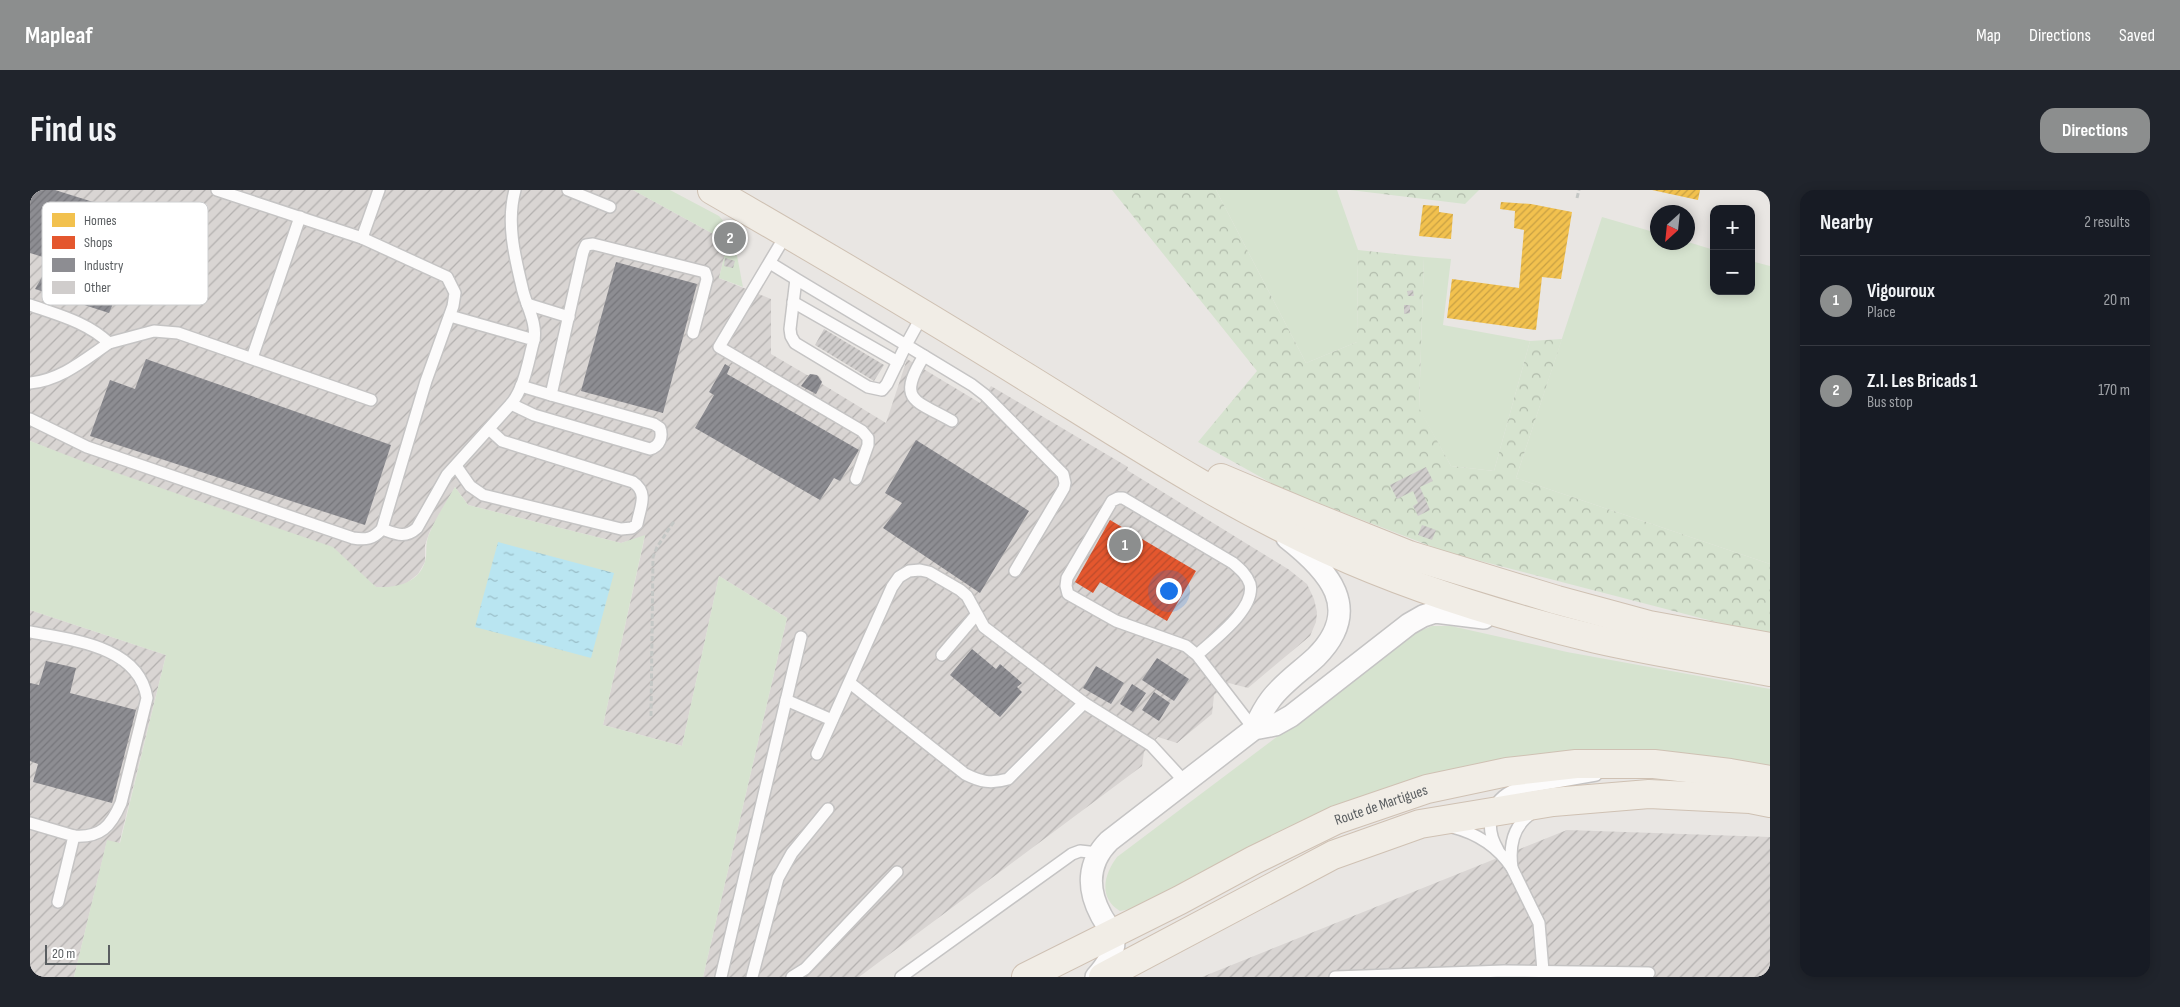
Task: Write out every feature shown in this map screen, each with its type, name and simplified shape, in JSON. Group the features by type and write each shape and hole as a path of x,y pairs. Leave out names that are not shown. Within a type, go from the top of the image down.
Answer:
{"main road":[{"path":"712,190 924,314 1183,475 1262,518 1329,551 1396,578 1461,601 1551,627 1598,639 1770,672"},
{"path":"986,352 1191,464 1309,515 1409,555 1557,600 1649,625 1770,647"},
{"name":"Route de Martigues","path":"1026,977 1336,820 1427,789 1507,772 1576,764 1654,764 1730,772 1770,780"},
{"name":"Route de Martigues","path":"1104,977 1333,855 1420,824 1553,802 1650,794 1750,799 1770,803"}],"street":[{"path":"1254,729 1262,712 1272,698 1331,639 1337,624 1339,609 1334,586 1323,570 1306,553 1262,518"},
{"path":"1096,977 1113,950 1113,934 1096,904 1090,882 1094,861 1109,840 1254,729 1275,725 1292,716 1409,624 1423,616 1435,612 1450,613 1551,627"}],"lane":[{"path":"30,419 87,447 353,538 366,540 376,536 382,529 426,381 450,316 455,293 447,277 362,238 218,190"},
{"path":"362,238 379,190"},
{"path":"382,529 402,536 410,534 417,528 447,475 518,396 536,330 527,304 512,234 511,205 515,190"},
{"path":"568,190 610,207"},
{"path":"252,358 300,217"},
{"path":"787,233 719,347 862,431 868,438 868,445 856,479"},
{"path":"551,395 583,252 586,246 593,244 705,272 707,279 693,333"},
{"path":"770,263 972,385 985,395 1063,474 1064,488 1015,571"},
{"path":"796,279 790,329 795,343 832,360 865,380 876,390 882,390 887,384 924,314"},
{"path":"793,302 832,329 879,357 898,362"},
{"path":"527,304 569,317"},
{"path":"30,305 81,323 99,334 109,343"},
{"path":"450,316 534,340"},
{"path":"30,383 46,381 68,371 109,343 154,331 178,333 371,400"},
{"path":"924,356 911,380 909,390 913,399 952,421"},
{"path":"511,404 534,415 650,448 656,447 660,442 662,434 660,428 654,424 521,386"},
{"path":"456,466 470,486 483,495 621,529 632,528 637,524 643,495 641,488 633,482 502,441 489,428"},
{"path":"1197,655 1240,614 1249,600 1250,585 1244,573 1233,563 1124,498 1112,501 1067,578 1068,594 1116,621 1186,646 1197,655 1254,729"},
{"path":"816,754 850,683 892,587 900,577 909,571 929,572 967,596 984,627 1084,704 1151,746 1185,782"},
{"path":"942,655 976,615"},
{"path":"30,632 80,643 117,655 132,667 145,685 147,698 121,803 114,820 103,831 88,837 74,836 30,823"},
{"path":"721,977 801,638"},
{"path":"850,683 966,774 978,781 994,783 1008,779 1084,704"},
{"path":"786,700 832,720"},
{"path":"1544,971 1539,923 1512,868 1498,850 1490,832 1490,821 1494,811 1506,793 1516,789 1654,764"},
{"path":"1512,868 1511,846 1521,823 1530,814 1553,802"},
{"path":"752,977 778,878 792,853 828,808"},
{"path":"1420,824 1444,825 1463,829 1481,838 1498,850"},
{"path":"58,902 74,836"},
{"path":"901,977 1072,854 1080,851 1098,853"},
{"path":"792,977 805,969 897,872"},
{"path":"1335,977 1504,974 1544,971 1649,973"}],"path":[{"path":"1577,198 1580,190"},
{"path":"652,716 653,557 657,547 675,520"}],"shaded area":[{"path":"30,190 633,190 728,242 719,278 771,299 771,354 807,375 817,375 821,378 822,384 886,423 907,359 980,403 991,386 1128,467 1127,470 1288,569 1307,584 1314,599 1317,612 1316,622 1310,636 1248,688 1229,683 1214,695 1212,714 1177,743 1158,737 1144,752 1142,766 859,977 703,977 787,618 719,576 682,746 603,725 645,536 621,543 468,505 455,487 430,531 425,545 425,562 418,574 407,583 393,588 376,587 361,575 30,441"},
{"path":"30,610 166,655 119,844 107,841 74,977 30,977"},
{"path":"1567,830 1770,837 1770,977 1202,977"}],"green space":[{"path":"633,190 670,190 719,216 725,223 733,240 743,287 719,278 728,242"},
{"path":"1112,190 1216,190 1306,363 1357,342 1358,250 1424,257 1419,408 1451,466 1494,471 1530,341 1562,339 1516,478 1770,564 1770,636 1446,552 1282,489 1198,442 1257,371"},
{"path":"1216,190 1337,190 1358,250 1357,342 1306,363"},
{"path":"1350,190 1479,190 1465,204"},
{"path":"1602,217 1650,231 1650,250 1695,250 1695,244 1710,249 1710,295 1755,295 1755,262 1770,266 1770,564 1516,478"},
{"path":"1424,257 1451,259 1443,325 1530,341 1494,471 1451,466 1419,409"},
{"path":"30,441 82,461 333,547 376,587 391,587 405,583 422,569 430,532 455,487 468,505 621,543 645,535 603,725 682,746 719,576 787,618 703,977 74,977 107,840 120,843 166,655 30,610"},
{"path":"1432,626 1451,626 1567,652 1770,689 1770,766 1686,753 1619,751 1335,808 1284,829 1141,907 1120,911 1113,906 1108,899 1105,886 1106,878 1117,857 1415,633"}],"water":[{"path":"498,542 614,573 591,658 475,627"}],"building: Homes":[{"path":"1652,190 1700,190 1698,200"},
{"path":"1501,202 1531,204 1572,212 1561,279 1542,277 1536,330 1447,318 1452,279 1519,288 1524,230 1514,228 1515,211 1500,209"},
{"path":"1423,205 1439,206 1439,212 1453,214 1451,239 1419,236"}],"building: Shops":[{"path":"1110,520 1196,571 1167,621 1100,582 1093,593 1075,582"}],"building: Industry":[{"path":"30,190 55,190 93,202 42,202 42,257 30,253"},
{"path":"616,262 697,284 663,413 581,391"},
{"path":"42,277 42,291 35,289"},
{"path":"84,305 112,305 109,313"},
{"path":"146,359 391,445 365,525 90,436 110,380 135,389"},
{"path":"725,364 730,367 727,374 859,450 840,481 834,478 820,500 695,428 714,395 709,392"},
{"path":"810,374 817,375 822,382 816,394 801,386"},
{"path":"916,440 1029,511 980,593 883,528 902,503 885,493"},
{"path":"972,649 996,669 1000,664 1022,683 1017,687 1022,692 1000,717 950,675"},
{"path":"1157,658 1189,679 1174,701 1142,680"},
{"path":"46,661 76,668 70,693 136,710 112,803 33,782 38,764 30,761 30,683 39,685"},
{"path":"1096,666 1124,683 1111,704 1083,688"},
{"path":"1132,684 1146,693 1133,712 1120,704"},
{"path":"1154,692 1170,703 1159,721 1142,710"}],"building: Other":[{"path":"725,258 735,261 733,268 724,266"},
{"path":"1413,290 1414,296 1408,296 1407,291"},
{"path":"1404,305 1410,305 1410,313 1404,314"},
{"path":"824,329 884,365 874,381 815,345"},
{"path":"1426,467 1433,481 1420,487 1430,510 1418,516 1413,506 1418,503 1413,491 1397,499 1390,485"},
{"path":"1422,525 1436,530 1432,540 1418,535"}],"place":[{"name":"Z.I. Les Bricads 1","path":"730,238"},
{"name":"Vigouroux","path":"1125,545"}]}
